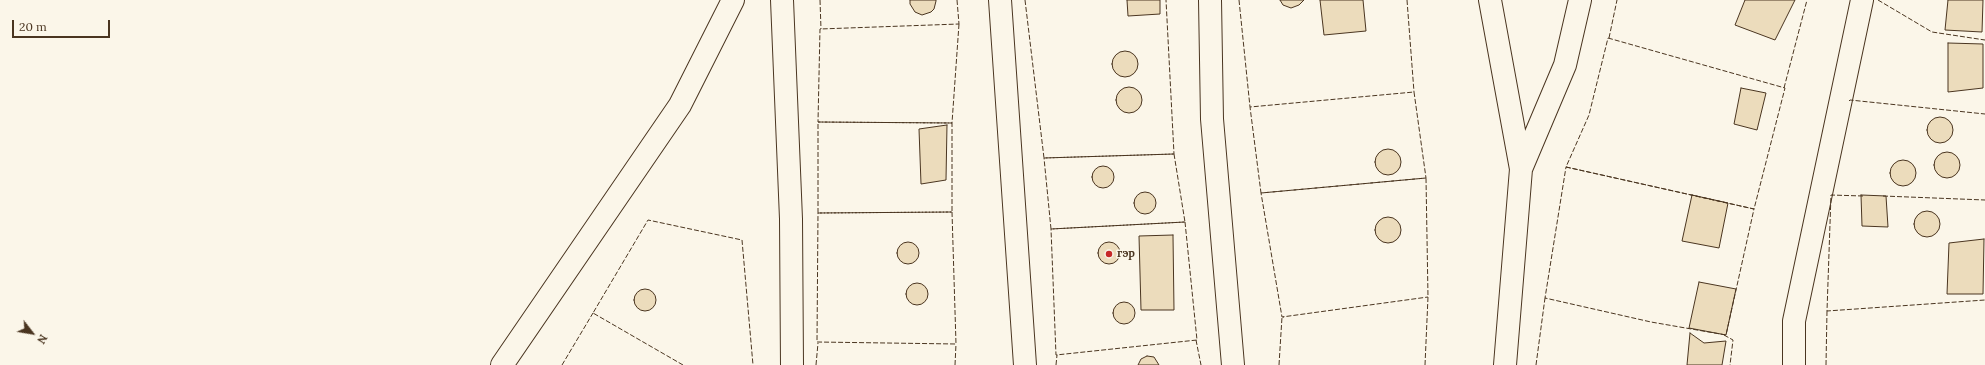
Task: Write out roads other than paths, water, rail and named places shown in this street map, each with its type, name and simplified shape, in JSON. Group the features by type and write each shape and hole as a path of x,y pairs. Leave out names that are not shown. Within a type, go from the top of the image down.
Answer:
{"street":[{"path":"502,365 680,105 733,0"},
{"path":"782,0 791,219 792,365"},
{"path":"1000,0 1025,365"},
{"path":"1210,0 1212,119 1232,365"},
{"path":"1490,0 1521,170 1505,365"},
{"path":"1521,170 1565,65 1580,0"},
{"path":"1794,365 1794,320 1862,0"}],"place":[{"name":"гэр","path":"1109,254"}]}
